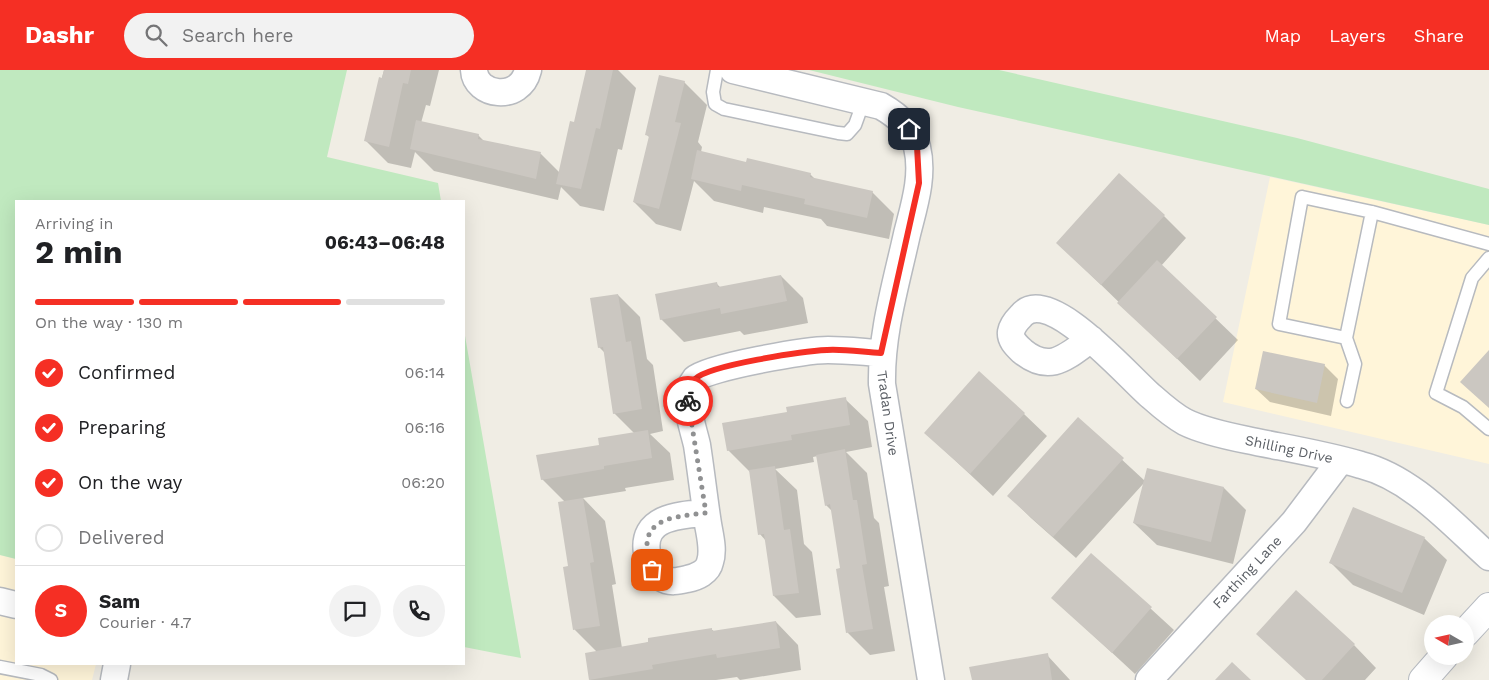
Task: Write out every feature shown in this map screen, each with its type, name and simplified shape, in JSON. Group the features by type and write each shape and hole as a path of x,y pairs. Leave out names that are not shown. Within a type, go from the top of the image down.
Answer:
{"main road":[{"path":"1474,623 1489,607"},
{"path":"1423,680 1436,665"}],"street":[{"path":"474,70 474,76 479,84 503,92 513,91 521,86 528,70"},
{"name":"Tradan Drive","path":"733,70 864,100 896,114 909,129 917,146 919,183 881,353 882,384 931,680"},
{"name":"Shilling Drive","path":"1091,339 1152,397 1185,422 1225,435 1363,465 1409,487 1489,557"},
{"path":"706,513 688,404 691,387 695,379 709,371 726,366 827,350 881,353"},
{"name":"Farthing Lane","path":"1149,680 1294,522 1340,461"},
{"path":"0,601 15,605"},
{"path":"114,680 117,665"}],"lane":[{"path":"717,70 713,92 715,104 724,109 838,133 847,134 855,125 864,100"},
{"path":"1346,338 1279,324 1302,196 1372,212 1489,244"},
{"path":"1347,401 1355,364 1346,338 1372,212"},
{"path":"1489,258 1472,278 1436,392 1463,407 1489,428"},
{"path":"0,668 41,676 51,680"}],"shaded area":[{"path":"1270,177 1489,225 1489,464 1223,402"},
{"path":"0,555 15,559 15,665 96,665 92,680 0,680"}],"green space":[{"path":"0,70 347,70 327,157 438,183 441,200 15,200 15,559 0,555"},
{"path":"809,70 999,70 1297,138 1489,189 1489,225 958,107"},
{"path":"465,336 521,658 465,647"}],"building":[{"path":"384,70 411,70 408,84 403,83 389,147 364,141 379,77 382,78"},
{"path":"586,70 613,70 600,129 596,128 581,189 556,184 570,121 574,122"},
{"path":"659,75 685,81 675,122 681,123 659,209 633,202 649,136 645,135"},
{"path":"416,120 479,134 478,139 541,152 536,179 410,149"},
{"path":"697,150 746,162 747,158 811,173 810,177 873,191 867,218 804,204 805,199 742,185 741,191 691,179"},
{"path":"1119,173 1165,215 1101,285 1056,243"},
{"path":"1157,260 1217,317 1177,359 1117,303"},
{"path":"781,275 787,301 721,314 720,308 660,320 655,294 717,282 718,287"},
{"path":"618,294 626,342 631,341 642,409 613,414 603,347 598,348 590,298"},
{"path":"1489,350 1489,408 1460,382"},
{"path":"1263,351 1325,364 1317,403 1255,389"},
{"path":"979,371 1025,413 970,474 924,433"},
{"path":"846,397 850,425 791,435 792,440 727,451 722,423 787,412 786,407"},
{"path":"1078,417 1124,458 1053,537 1007,496"},
{"path":"648,430 652,458 541,480 536,455 599,445 598,438"},
{"path":"845,449 853,500 857,500 867,564 862,565 873,629 846,633 836,569 840,568 830,504 825,506 816,455"},
{"path":"775,466 784,530 790,529 799,593 773,596 764,534 758,535 749,470"},
{"path":"1147,468 1224,487 1211,542 1133,523"},
{"path":"583,498 594,562 590,563 600,626 573,630 563,567 568,566 558,502"},
{"path":"1353,507 1425,537 1402,593 1329,563"},
{"path":"1091,553 1152,607 1112,653 1051,598"},
{"path":"1296,590 1355,644 1322,680 1306,680 1256,634"},
{"path":"776,621 780,648 717,658 716,654 652,665 653,669 589,680 585,653 648,642 648,638"},
{"path":"1048,653 1052,680 972,680 969,667"},
{"path":"1232,662 1251,680 1215,680"}],"way so far":[{"path":"652,570 646,549 648,535 655,524 667,518 706,513 697,444 688,401"}],"route":[{"path":"688,401 695,379 709,371 726,366 827,350 881,353 885,328 919,183 917,146 909,129"}]}
